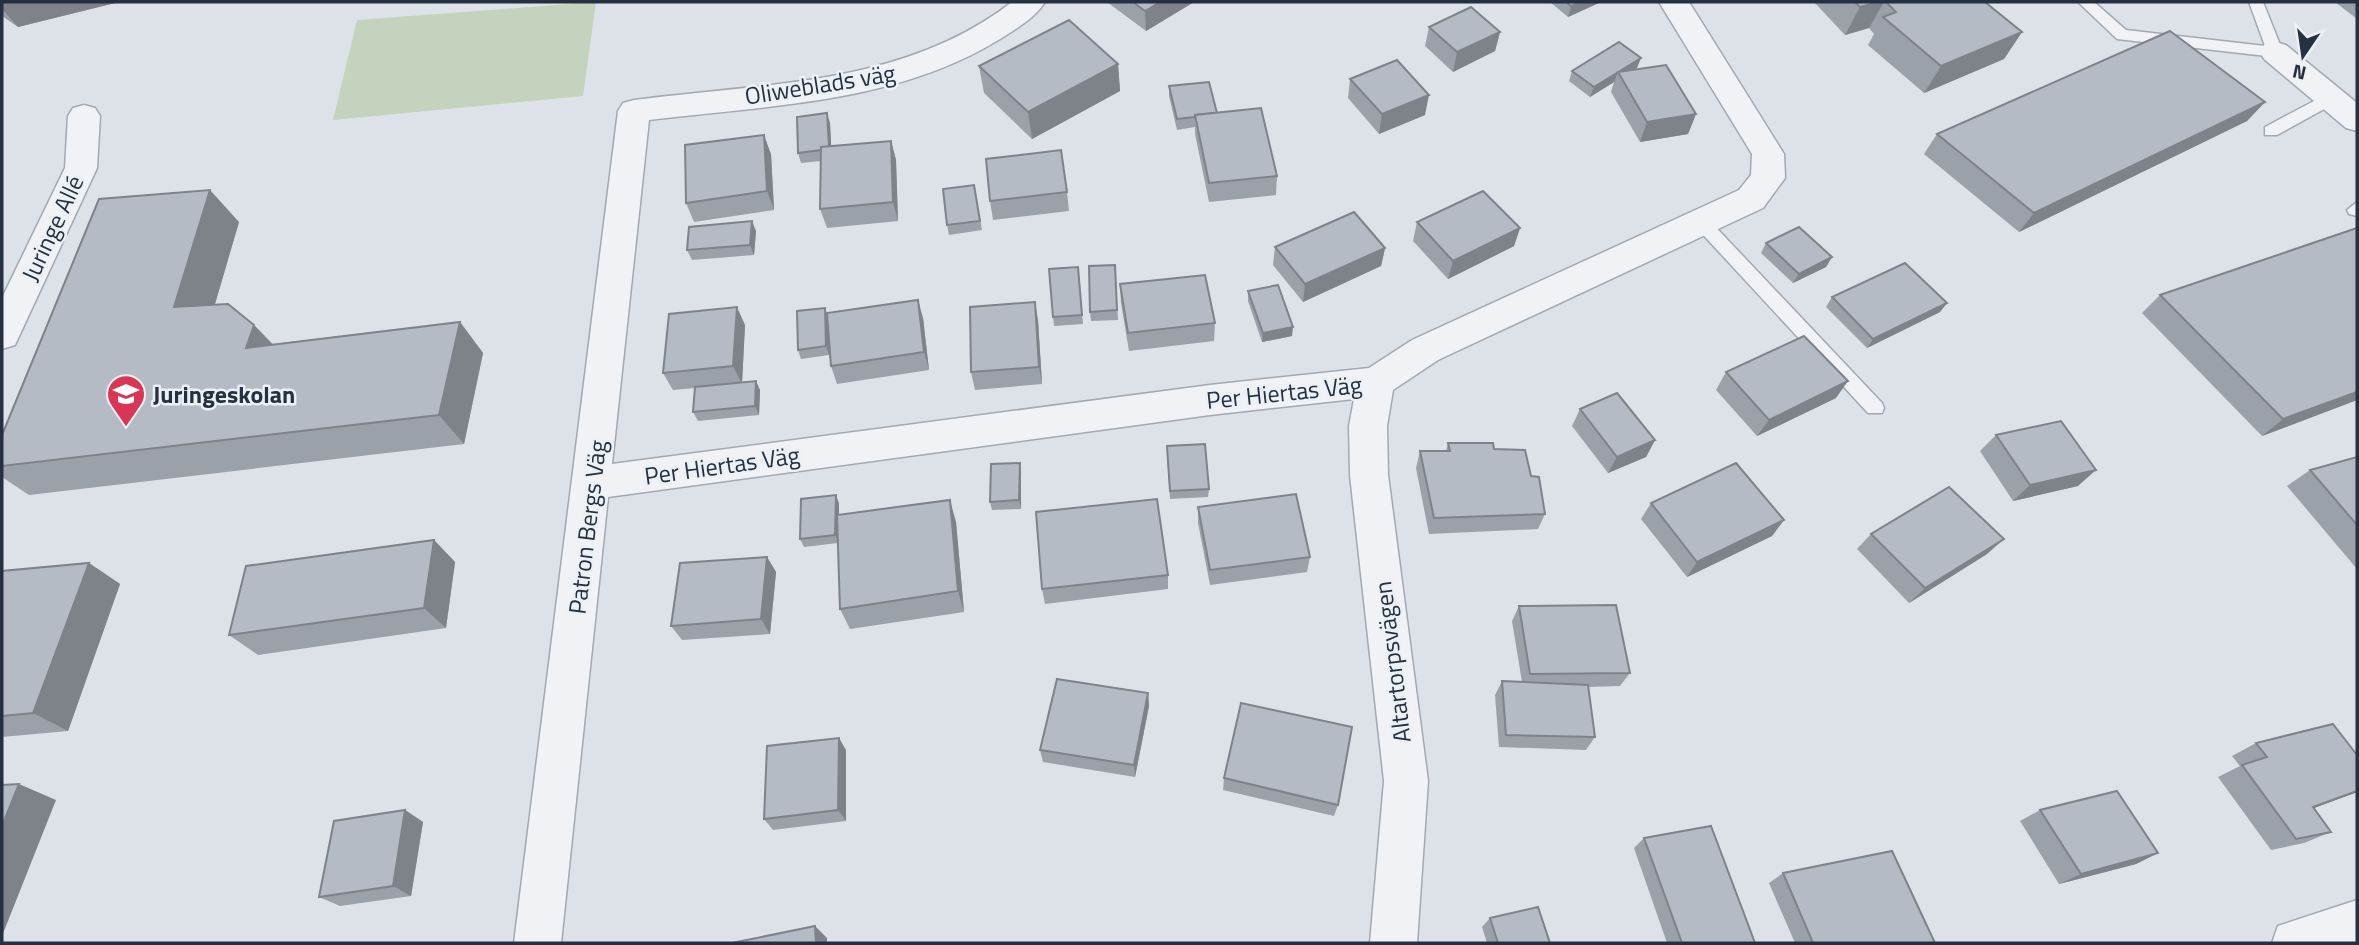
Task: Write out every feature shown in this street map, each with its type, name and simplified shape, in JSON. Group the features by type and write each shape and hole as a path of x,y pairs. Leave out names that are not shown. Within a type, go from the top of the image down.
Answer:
{"street":[{"name":"Oliweblads väg","path":"634,111 806,91 910,69 964,48 1030,2"},
{"name":"Per Hiertas Väg","path":"592,483 1196,402 1376,382 1425,350 1751,199 1768,178 1768,154 1674,2"},
{"path":"2275,52 2357,120"},
{"name":"Patron Bergs Väg","path":"537,943 634,111"},
{"name":"Juringe Allé","path":"2,335 81,168 84,116"},
{"name":"Altartorpsvägen","path":"1376,382 1368,426 1369,475 1406,781 1394,943"},
{"path":"2295,943 2357,923"}],"lane":[{"path":"2085,2 2122,35 2275,52 2256,2"},
{"path":"2271,131 2332,98"},
{"path":"1701,222 1875,408"}],"green space":[{"path":"596,2 583,96 333,120 357,20"}],"building":[{"path":"1133,2 1160,2 1145,11"},
{"path":"1855,2 1879,2 1860,7"},
{"path":"1886,2 1985,2 2022,32 1941,66 1883,17 1896,12"},
{"path":"1471,7 1500,32 1457,52 1429,27"},
{"path":"1069,20 1118,64 1028,112 979,66"},
{"path":"2170,31 2265,102 2034,213 1937,134"},
{"path":"1619,42 1641,58 1594,87 1572,71"},
{"path":"1397,60 1429,95 1382,114 1350,79"},
{"path":"1666,65 1696,114 1647,122 1618,72"},
{"path":"1209,82 1217,113 1177,119 1169,86"},
{"path":"1261,108 1277,176 1209,183 1195,115"},
{"path":"827,113 829,147 798,153 797,117"},
{"path":"764,135 767,191 686,203 685,145"},
{"path":"891,141 893,202 820,209 821,147"},
{"path":"1061,150 1067,192 990,201 986,159"},
{"path":"974,185 980,221 947,225 943,189"},
{"path":"210,190 174,307 228,304 254,325 246,348 460,322 439,415 2,466 2,435 99,199"},
{"path":"1483,191 1520,228 1453,261 1417,222"},
{"path":"1354,212 1385,248 1305,284 1275,247"},
{"path":"752,221 750,245 687,250 689,227"},
{"path":"1799,227 1832,257 1799,274 1766,243"},
{"path":"2357,228 2357,392 2283,419 2160,295"},
{"path":"1905,263 1947,303 1873,339 1832,297"},
{"path":"1115,265 1117,310 1090,312 1089,266"},
{"path":"1078,267 1082,315 1053,317 1049,269"},
{"path":"1205,275 1215,323 1128,333 1120,284"},
{"path":"1278,285 1293,327 1263,333 1248,291"},
{"path":"918,300 924,352 831,366 827,313"},
{"path":"1035,302 1039,367 971,372 970,307"},
{"path":"737,307 733,366 663,373 669,314"},
{"path":"825,308 826,346 798,350 797,311"},
{"path":"1804,336 1848,381 1769,420 1726,372"},
{"path":"756,381 755,406 693,412 695,387"},
{"path":"1617,393 1655,440 1617,457 1580,409"},
{"path":"2061,421 2096,470 2030,485 1996,435"},
{"path":"1448,443 1493,443 1494,449 1525,450 1531,476 1539,477 1545,514 1434,518 1420,451 1450,451"},
{"path":"1205,444 1209,489 1170,491 1167,446"},
{"path":"2357,457 2357,525 2310,470"},
{"path":"1020,463 1019,500 990,502 991,464"},
{"path":"1736,463 1784,520 1697,562 1651,503"},
{"path":"1949,487 2004,539 1925,588 1871,534"},
{"path":"1296,494 1310,557 1210,570 1198,507"},
{"path":"836,495 835,535 800,539 801,499"},
{"path":"1157,499 1168,575 1042,589 1036,512"},
{"path":"950,500 958,591 840,609 837,515"},
{"path":"434,540 424,608 229,635 246,566"},
{"path":"767,557 761,619 671,626 680,563"},
{"path":"89,563 33,713 2,716 2,571"},
{"path":"1616,605 1630,673 1530,674 1519,606"},
{"path":"1057,679 1148,693 1134,765 1040,750"},
{"path":"1502,681 1588,685 1595,737 1506,735"},
{"path":"1241,703 1352,727 1338,805 1224,778"},
{"path":"2333,724 2357,755 2357,791 2313,807 2331,832 2296,839 2242,765 2267,757 2256,743"},
{"path":"839,738 838,810 764,819 767,746"},
{"path":"19,784 2,826 2,785"},
{"path":"2117,791 2158,853 2081,874 2040,810"},
{"path":"405,810 393,886 319,897 334,821"},
{"path":"1711,826 1755,943 1682,943 1644,838"},
{"path":"1892,851 1935,943 1813,943 1783,873"},
{"path":"1538,907 1550,943 1498,943 1490,918"},
{"path":"815,926 816,943 732,943"}],"place":[{"name":"Juringeskolan","path":"126,428"}]}
